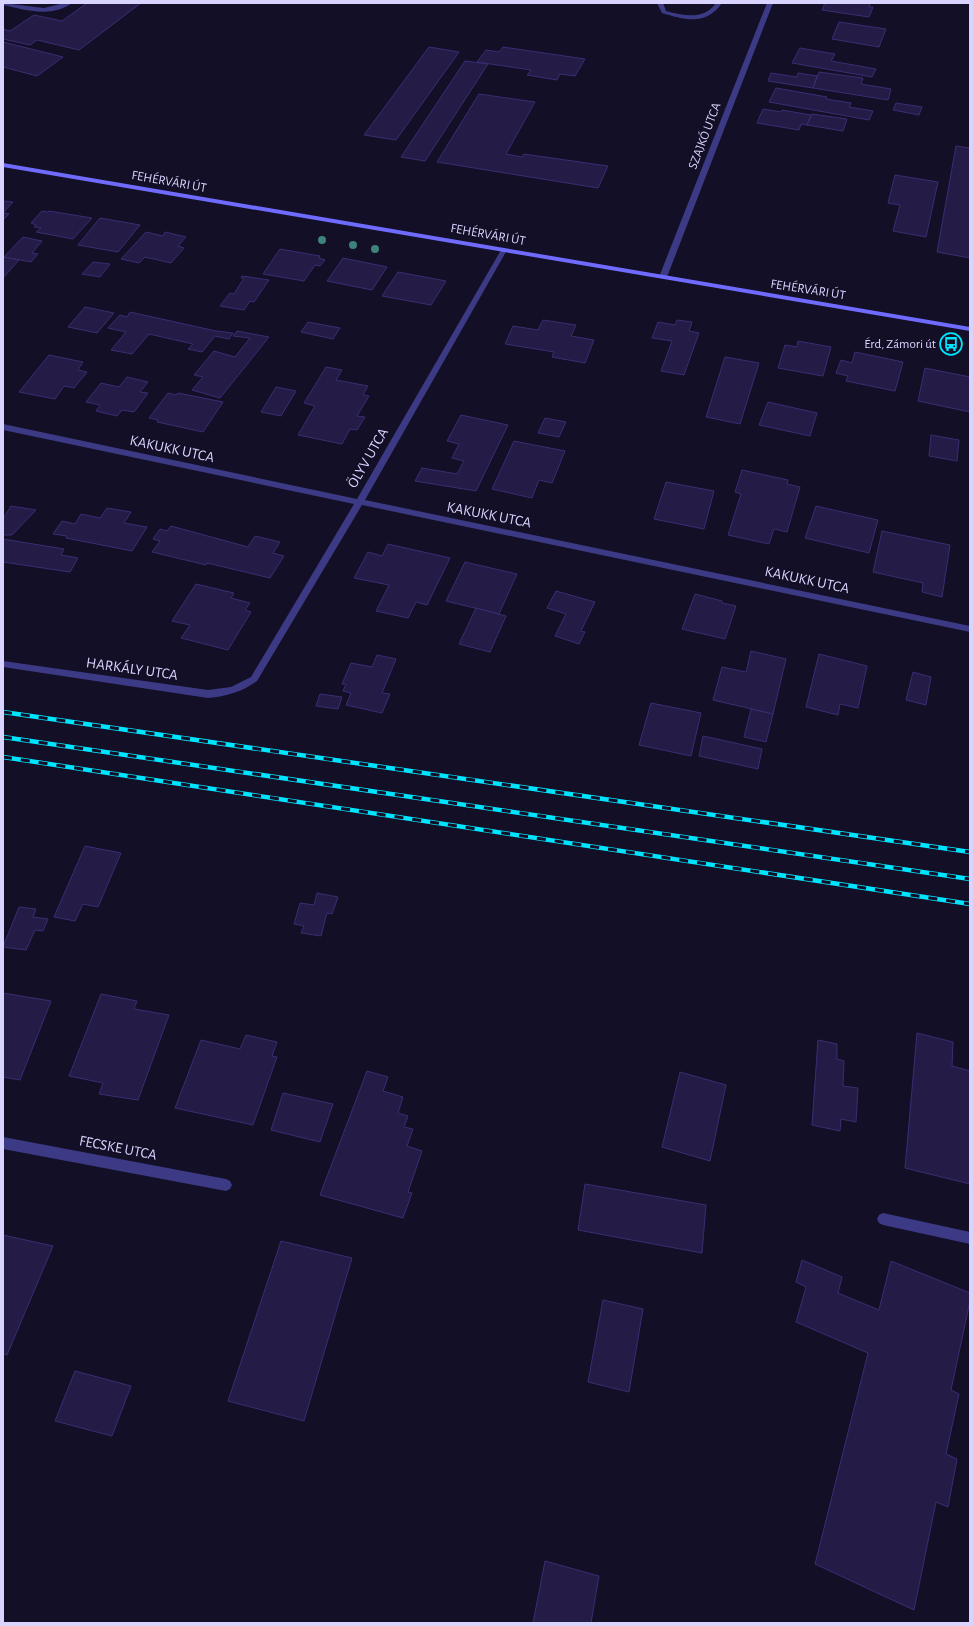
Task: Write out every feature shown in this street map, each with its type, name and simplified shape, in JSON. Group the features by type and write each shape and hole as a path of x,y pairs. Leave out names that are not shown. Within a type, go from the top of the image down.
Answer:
{"main road":[{"name":"FEHÉRVÁRI ÚT","path":"3,165 970,329"}],"street":[{"path":"3,3 35,10 49,11 69,3"},
{"path":"660,3 664,12 692,18 704,16 715,11 719,3"},
{"name":"SZAJKÓ UTCA","path":"663,278 770,3"},
{"name":"ÖLYV UTCA","path":"254,679 359,503 504,250"},
{"name":"KAKUKK UTCA","path":"3,427 359,503 653,562 970,630"},
{"name":"HARKÁLY UTCA","path":"3,664 208,694 231,692 243,687 254,679"},
{"name":"FECSKE UTCA","path":"3,1143 226,1185"},
{"path":"883,1219 970,1238"}],"building":[{"path":"87,3 141,3 79,50 37,40 30,45 3,39 3,29 10,31 34,15 62,21"},
{"path":"825,3 870,3 869,7 873,7 869,17 822,10"},
{"path":"839,22 886,29 879,47 832,39"},
{"path":"3,42 63,57 37,76 3,67"},
{"path":"429,47 459,52 396,140 364,135"},
{"path":"503,47 585,59 575,76 560,74 557,80 527,75 531,70 477,62 486,50 499,52"},
{"path":"800,48 835,54 831,61 876,69 872,77 792,63"},
{"path":"465,61 488,64 425,161 401,157"},
{"path":"819,72 863,78 861,84 891,89 888,100 813,88"},
{"path":"771,73 797,77 798,73 817,76 813,88 768,81"},
{"path":"776,88 827,97 826,99 851,103 849,107 873,111 869,120 769,102"},
{"path":"479,94 535,102 506,154 522,157 524,154 608,166 598,188 437,162"},
{"path":"896,103 922,107 919,115 893,110"},
{"path":"763,109 781,112 782,110 811,115 807,125 801,124 799,130 757,123"},
{"path":"812,114 847,119 843,131 807,125"},
{"path":"956,146 970,148 970,258 937,252"},
{"path":"895,175 938,182 926,237 893,231 900,205 888,203"},
{"path":"3,201 13,202 3,213"},
{"path":"42,211 92,218 73,239 36,232 41,228 34,227 36,225 31,223"},
{"path":"3,213 9,214 3,220"},
{"path":"100,218 140,225 118,252 78,245"},
{"path":"146,232 163,236 165,232 186,237 178,246 184,248 171,263 145,257 139,263 121,259"},
{"path":"23,237 42,241 32,253 38,254 31,262 4,257"},
{"path":"280,249 320,256 319,258 325,260 320,266 315,265 304,281 263,274"},
{"path":"3,257 19,260 3,278"},
{"path":"343,258 387,267 372,290 327,281"},
{"path":"93,262 110,264 100,277 82,274"},
{"path":"398,272 446,281 431,305 382,296"},
{"path":"242,276 269,280 254,302 250,301 244,310 220,306 230,293 234,294 244,278 241,278"},
{"path":"85,307 114,313 97,333 68,327"},
{"path":"130,312 216,331 233,333 229,339 215,336 202,352 188,349 193,344 149,334 132,354 111,350 126,332 108,328 120,315 127,317"},
{"path":"543,320 576,325 571,336 594,340 585,363 552,357 554,352 505,344 513,326 538,330"},
{"path":"677,320 692,322 689,331 699,333 684,375 661,371 672,341 652,338 658,322 675,325"},
{"path":"308,322 340,328 333,339 301,332"},
{"path":"237,331 269,337 220,398 192,390 203,377 194,375 214,351 235,357 250,338 233,336"},
{"path":"798,341 831,347 823,376 778,368 785,345 797,347"},
{"path":"855,352 903,362 895,391 846,381 848,376 836,373 841,360 852,363"},
{"path":"49,355 83,362 78,370 87,372 74,388 64,386 55,399 19,392"},
{"path":"725,357 759,363 740,424 706,417"},
{"path":"326,367 342,370 336,380 368,386 363,395 369,396 357,416 365,417 357,430 350,429 342,444 298,435 315,406 304,403"},
{"path":"925,368 970,377 970,412 918,401"},
{"path":"127,377 148,382 140,392 148,393 134,412 122,410 117,416 96,411 100,405 86,402 101,383 119,387"},
{"path":"276,387 296,391 281,416 261,412"},
{"path":"168,393 176,395 178,393 223,402 203,432 157,422 158,420 149,418"},
{"path":"768,402 817,413 810,436 759,425"},
{"path":"461,415 508,425 476,491 415,481 422,468 457,474 464,461 452,458 459,444 447,441"},
{"path":"545,418 566,422 559,437 538,433"},
{"path":"931,435 959,440 957,461 929,456"},
{"path":"514,441 565,451 552,483 539,480 532,498 492,489"},
{"path":"742,470 788,480 787,484 800,487 787,532 774,529 769,544 728,535 741,494 735,492"},
{"path":"666,482 714,491 704,529 654,519"},
{"path":"11,506 36,510 12,535 3,535 3,519"},
{"path":"816,506 878,520 869,553 805,538"},
{"path":"107,508 131,512 124,523 147,527 132,551 53,534 62,521 75,524 81,514 100,518"},
{"path":"171,526 248,547 255,536 280,542 273,553 284,556 270,578 152,552 160,541 153,539 160,529 167,531"},
{"path":"882,531 950,545 942,597 922,592 923,583 873,572"},
{"path":"3,539 64,549 61,555 78,558 70,572 3,562"},
{"path":"388,544 450,558 427,605 416,602 408,618 376,611 389,585 354,578 368,552 382,556"},
{"path":"465,562 517,574 499,614 446,601"},
{"path":"196,584 234,593 231,598 250,603 245,610 251,612 228,650 181,638 190,625 172,621"},
{"path":"556,591 595,602 581,631 585,632 579,644 555,636 566,614 547,608"},
{"path":"695,594 736,606 725,639 682,629"},
{"path":"476,608 506,616 490,652 459,644"},
{"path":"751,651 786,659 773,714 713,700 722,667 746,672"},
{"path":"819,654 867,666 858,708 840,704 838,715 806,707"},
{"path":"377,655 396,659 382,693 390,694 382,713 346,705 351,693 343,691 346,684 342,684 351,663 372,667"},
{"path":"913,672 931,677 926,705 906,700"},
{"path":"320,694 342,697 338,709 316,706"},
{"path":"651,703 701,713 691,756 639,745"},
{"path":"751,709 773,714 766,742 744,737"},
{"path":"703,736 762,749 758,769 699,756"},
{"path":"85,846 121,853 98,907 83,904 75,921 54,917"},
{"path":"317,893 338,897 332,914 327,913 321,936 301,933 304,926 294,924 300,903 314,905"},
{"path":"19,907 36,909 33,917 48,919 43,931 35,930 26,950 3,947"},
{"path":"3,993 51,1001 20,1080 3,1077"},
{"path":"101,994 137,1001 134,1009 169,1015 138,1100 99,1094 103,1083 69,1076"},
{"path":"917,1033 953,1042 952,1066 970,1071 970,1184 905,1168"},
{"path":"246,1035 277,1042 272,1056 277,1057 253,1125 175,1108 201,1040 240,1049"},
{"path":"818,1040 837,1044 837,1059 844,1061 843,1086 858,1088 856,1122 841,1119 840,1131 812,1125"},
{"path":"367,1071 388,1077 383,1091 403,1097 398,1113 408,1116 404,1127 413,1129 407,1146 422,1151 408,1192 412,1193 403,1218 320,1195"},
{"path":"680,1072 726,1085 710,1161 662,1147"},
{"path":"283,1093 333,1104 320,1142 271,1130"},
{"path":"585,1184 706,1205 702,1253 578,1230"},
{"path":"3,1235 53,1246 7,1355 3,1354"},
{"path":"281,1241 352,1258 304,1421 228,1401"},
{"path":"802,1260 842,1277 838,1293 879,1310 891,1261 970,1293 970,1301 951,1390 959,1394 946,1454 957,1459 948,1507 936,1502 914,1610 815,1564 868,1353 796,1322 806,1287 796,1282"},
{"path":"603,1300 643,1309 629,1392 588,1382"},
{"path":"75,1371 131,1386 112,1436 55,1421"},
{"path":"545,1561 599,1576 591,1623 533,1623"}],"railway":[{"path":"3,712 970,852"},
{"path":"3,737 970,879"},
{"path":"3,757 970,904"}],"place":[{"name":"Érd, Zámori út","path":"951,344"}]}
